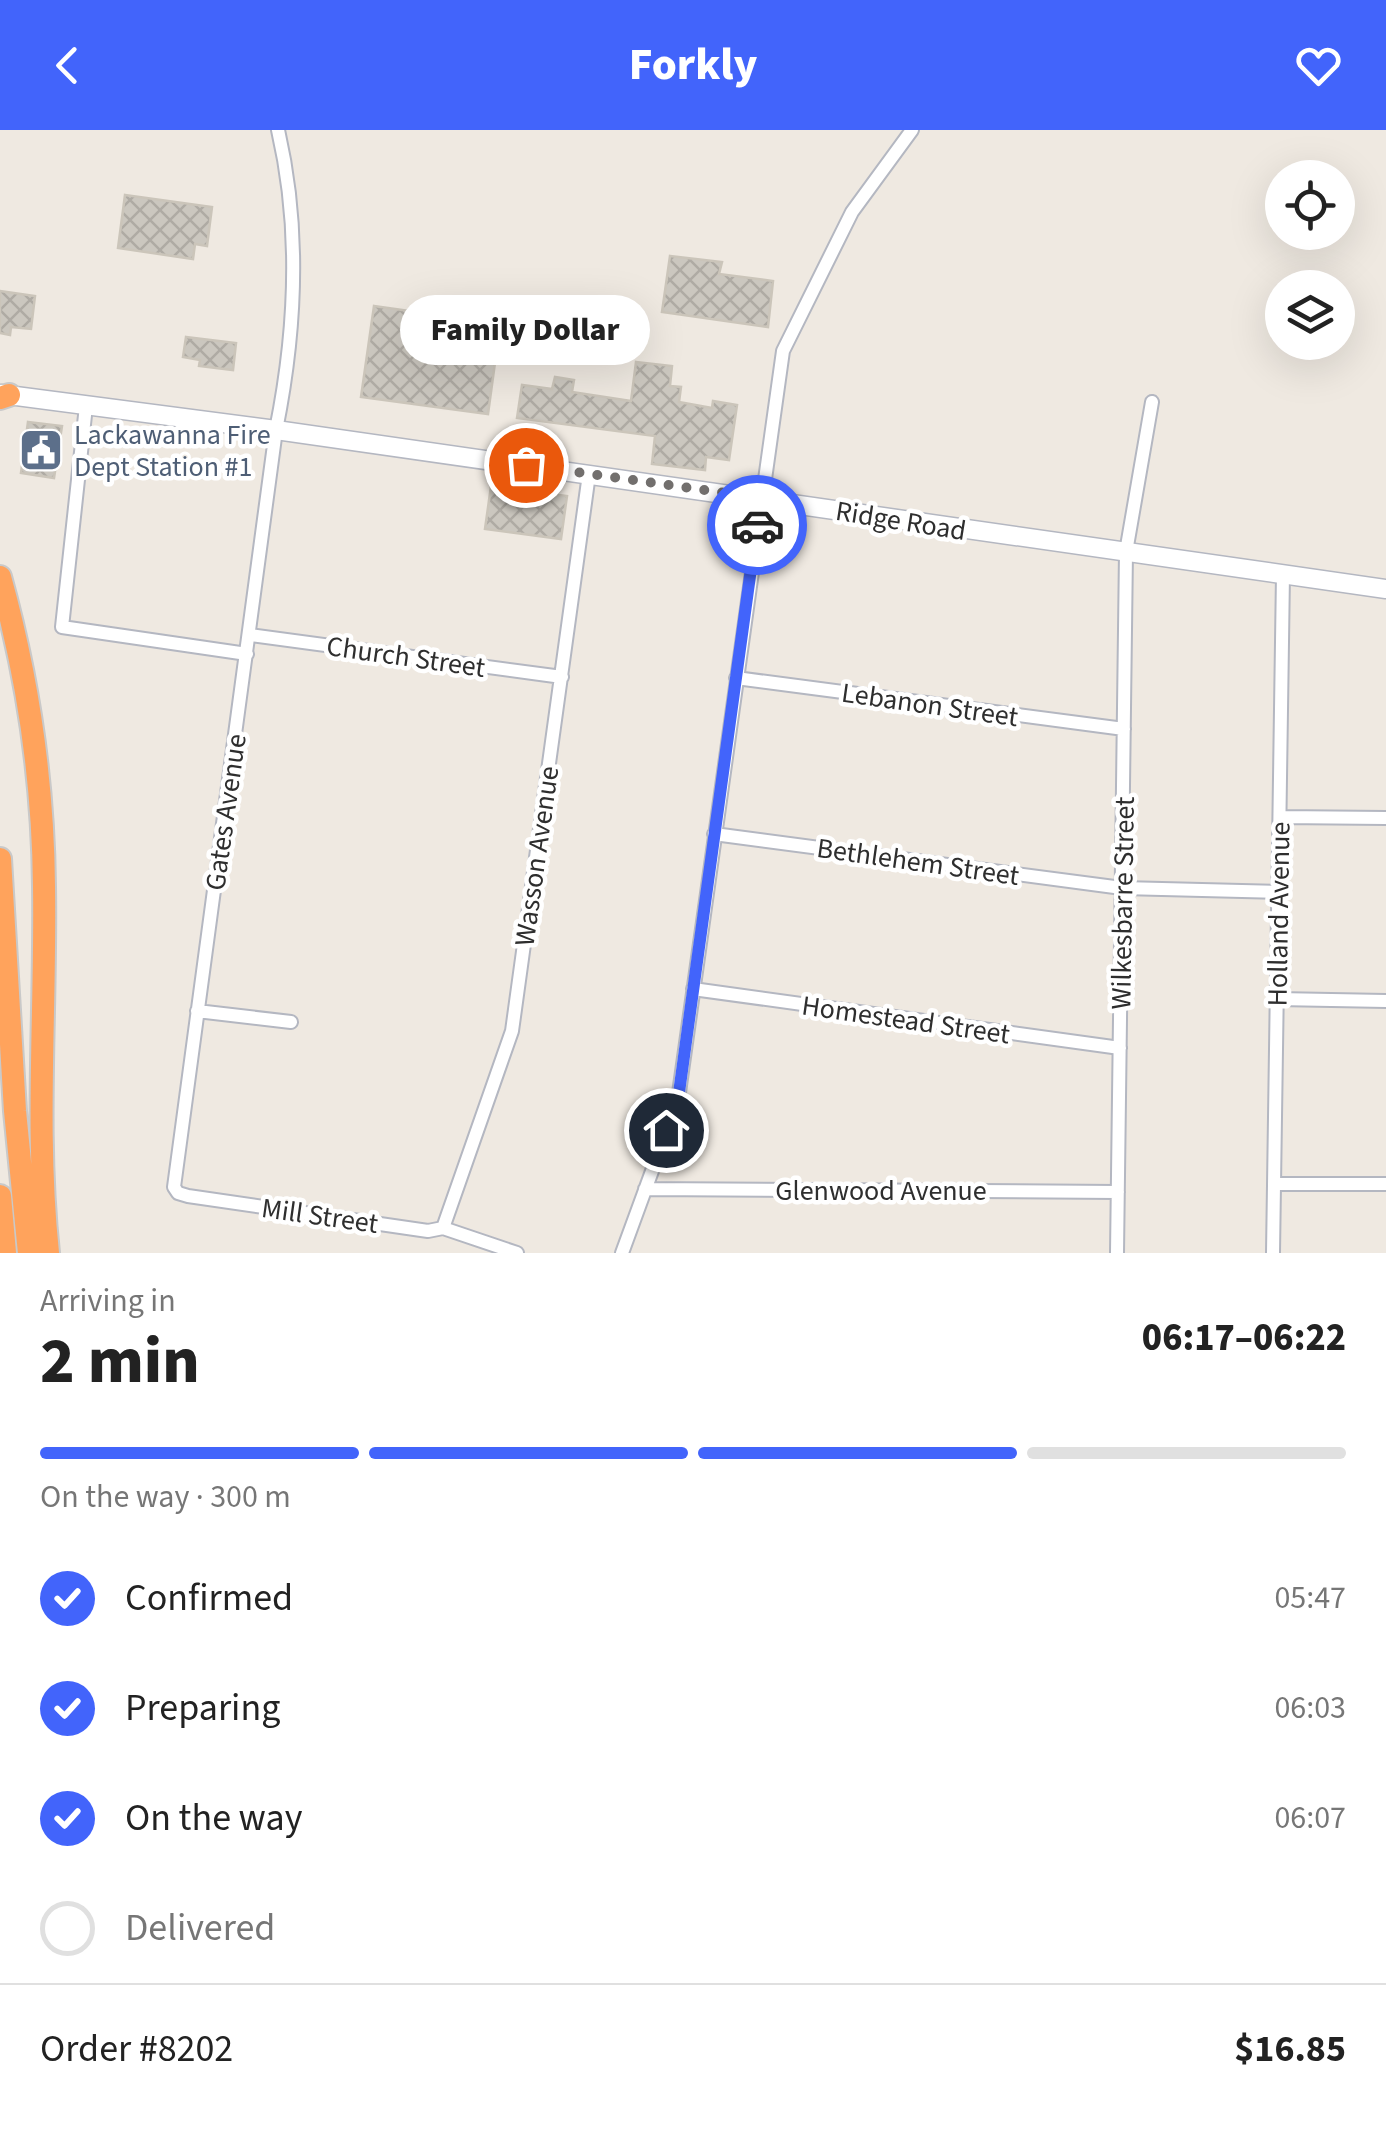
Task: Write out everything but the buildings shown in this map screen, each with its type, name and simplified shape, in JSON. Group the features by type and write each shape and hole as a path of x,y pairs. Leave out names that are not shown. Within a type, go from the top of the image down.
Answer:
{"highway":[{"path":"0,577 22,668 42,824 40,1126 48,1253"},
{"path":"0,859 15,1111 29,1253"},
{"path":"0,1196 6,1253"}],"main road":[{"name":"Ridge Road","path":"3,396 276,430 1386,589"}],"street":[{"name":"Gates Avenue","path":"178,1194 174,1182 276,430 288,374 292,212 278,130"},
{"path":"622,1253 678,1100 783,351 852,212 912,130"},
{"name":"Wilkesbarre Street","path":"1117,1253 1126,552 1152,402"},
{"path":"86,406 62,627 247,654"},
{"name":"Wasson Avenue","path":"443,1228 512,1031 590,474"},
{"name":"Holland Avenue","path":"1274,1253 1284,574"},
{"name":"Church Street","path":"250,635 562,677"},
{"name":"Lebanon Street","path":"736,678 1124,730"},
{"path":"1280,817 1386,818"},
{"name":"Bethlehem Street","path":"714,834 1122,888 1279,892"},
{"name":"Homestead Street","path":"693,989 1120,1048"},
{"path":"1277,999 1386,1002"},
{"path":"198,1011 291,1022"},
{"path":"1274,1184 1386,1184"},
{"name":"Glenwood Avenue","path":"644,1188 1118,1192"},
{"name":"Mill Street","path":"178,1194 428,1231 443,1228 517,1253"}],"way so far":[{"path":"526,465 761,498 757,525"}],"place":[{"name":"Lackawanna Fire Dept Station #1","path":"41,450"},
{"name":"Family Dollar","path":"526,465"}],"route":[{"path":"666,1130 678,1100 757,525"}]}
